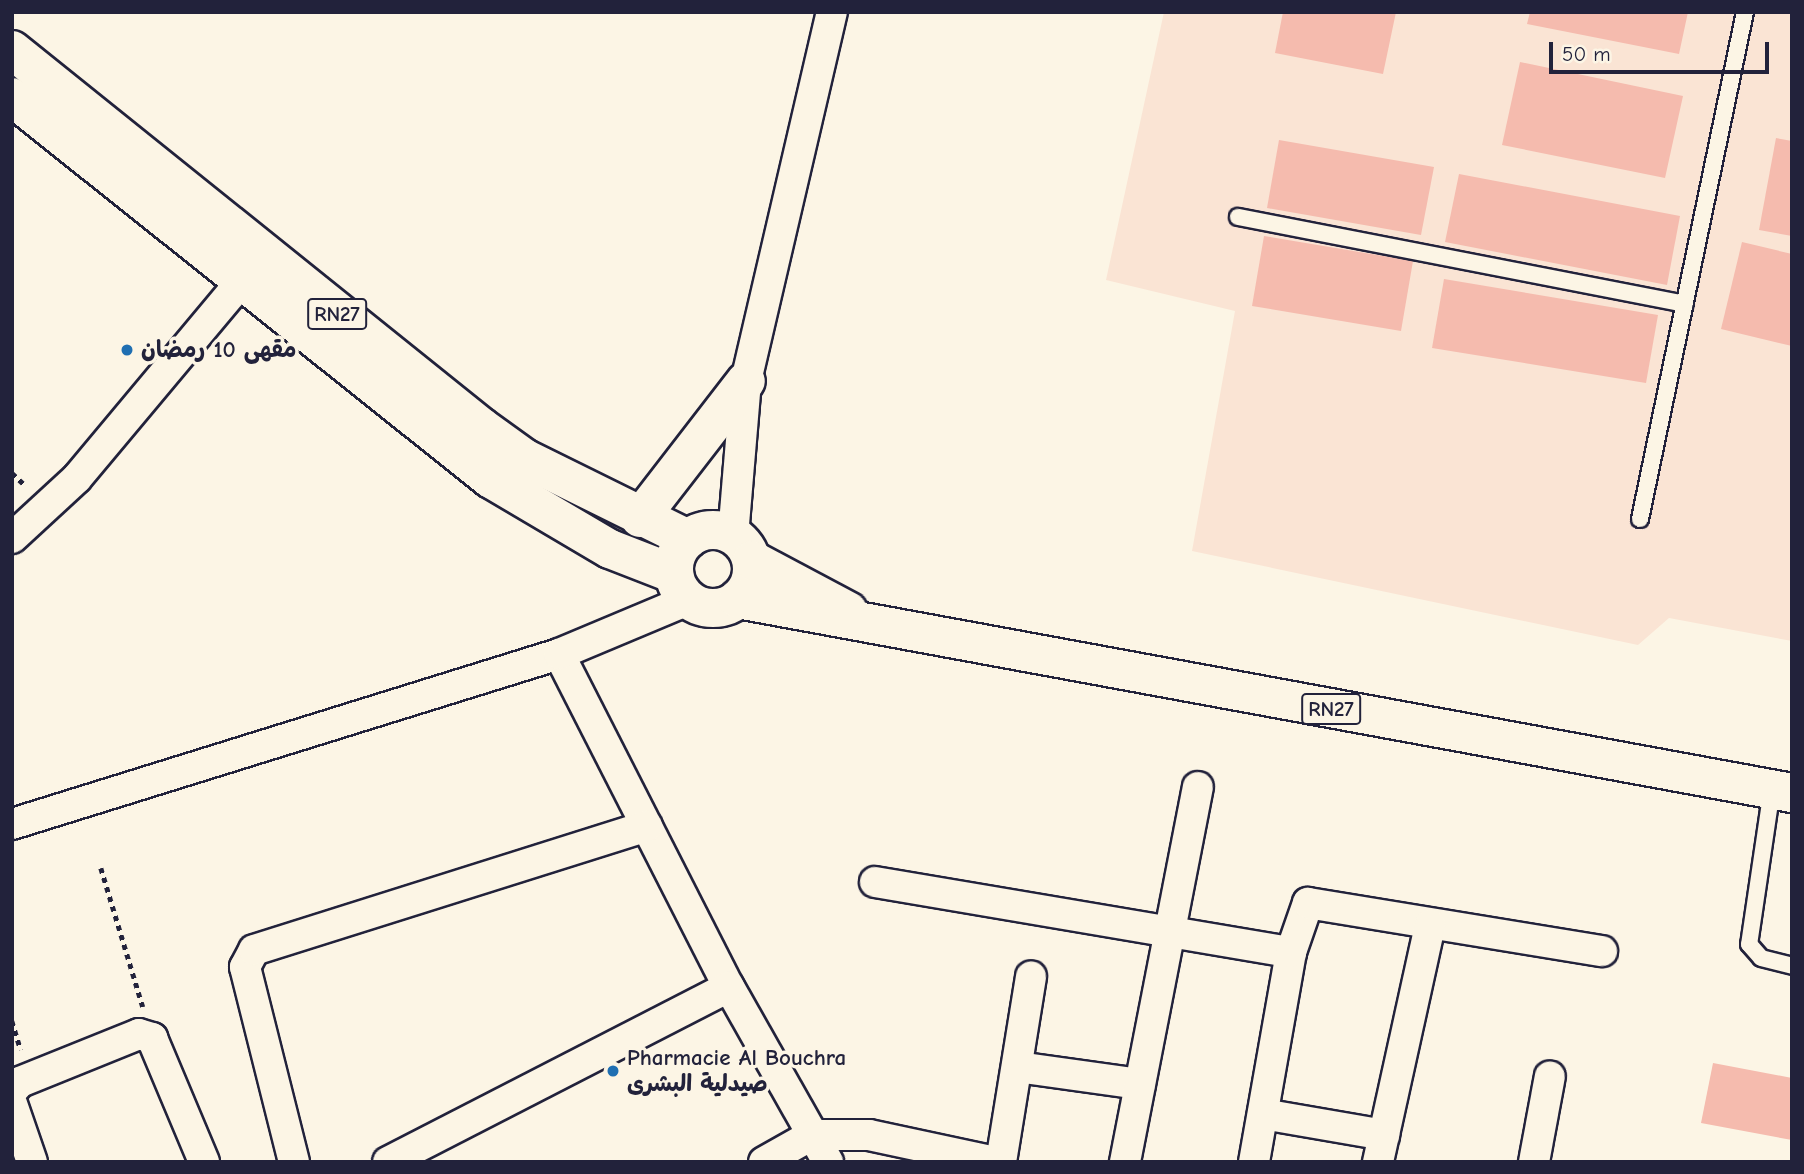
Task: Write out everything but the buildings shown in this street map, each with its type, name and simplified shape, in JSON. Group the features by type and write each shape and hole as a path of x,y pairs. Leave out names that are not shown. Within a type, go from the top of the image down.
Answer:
{"main road":[{"name":"RN27","path":"12,50 252,268 491,479 713,608 738,599 1782,791"},
{"name":"RN27","path":"12,97 524,458 640,518 688,539 710,530 871,625"},
{"path":"640,518 746,381"},
{"path":"681,587 678,551 688,539"},
{"path":"738,599 751,577 743,548"}],"street":[{"path":"743,548 746,381 832,12"},
{"path":"12,538 77,478 252,268"},
{"path":"12,824 559,654 681,587"},
{"path":"559,654 729,987 828,1162"},
{"path":"1125,1162 1198,787"},
{"path":"294,1162 246,967 254,950 647,825"},
{"path":"876,882 1291,952"},
{"path":"1254,1162 1291,952 1300,912 1312,901 1430,925 1602,951"},
{"path":"1263,1114 1381,1148 1430,925"},
{"path":"1002,1162 1031,976"},
{"path":"387,1162 729,987"},
{"path":"12,1091 20,1082 139,1034 152,1038 204,1162"},
{"path":"1017,1067 1140,1084"},
{"path":"1534,1162 1550,1076"},
{"path":"12,1104 32,1162"},
{"path":"764,1162 812,1135 869,1135 995,1162"}],"lane":[{"path":"1640,519 1745,12"},
{"path":"1238,217 1685,304"},
{"path":"1782,791 1749,944 1761,958 1792,966"}],"path":[{"path":"101,868 152,1038"}],"shaded area":[{"path":"1164,12 1792,12 1792,641 1669,618 1638,645 1192,551 1235,311 1106,280"}],"place":[{"name":"مقهى 10 رمضان","path":"127,350"},
{"name":"Pharmacie Al Bouchra صيدلية البشرى","path":"613,1071"}]}
